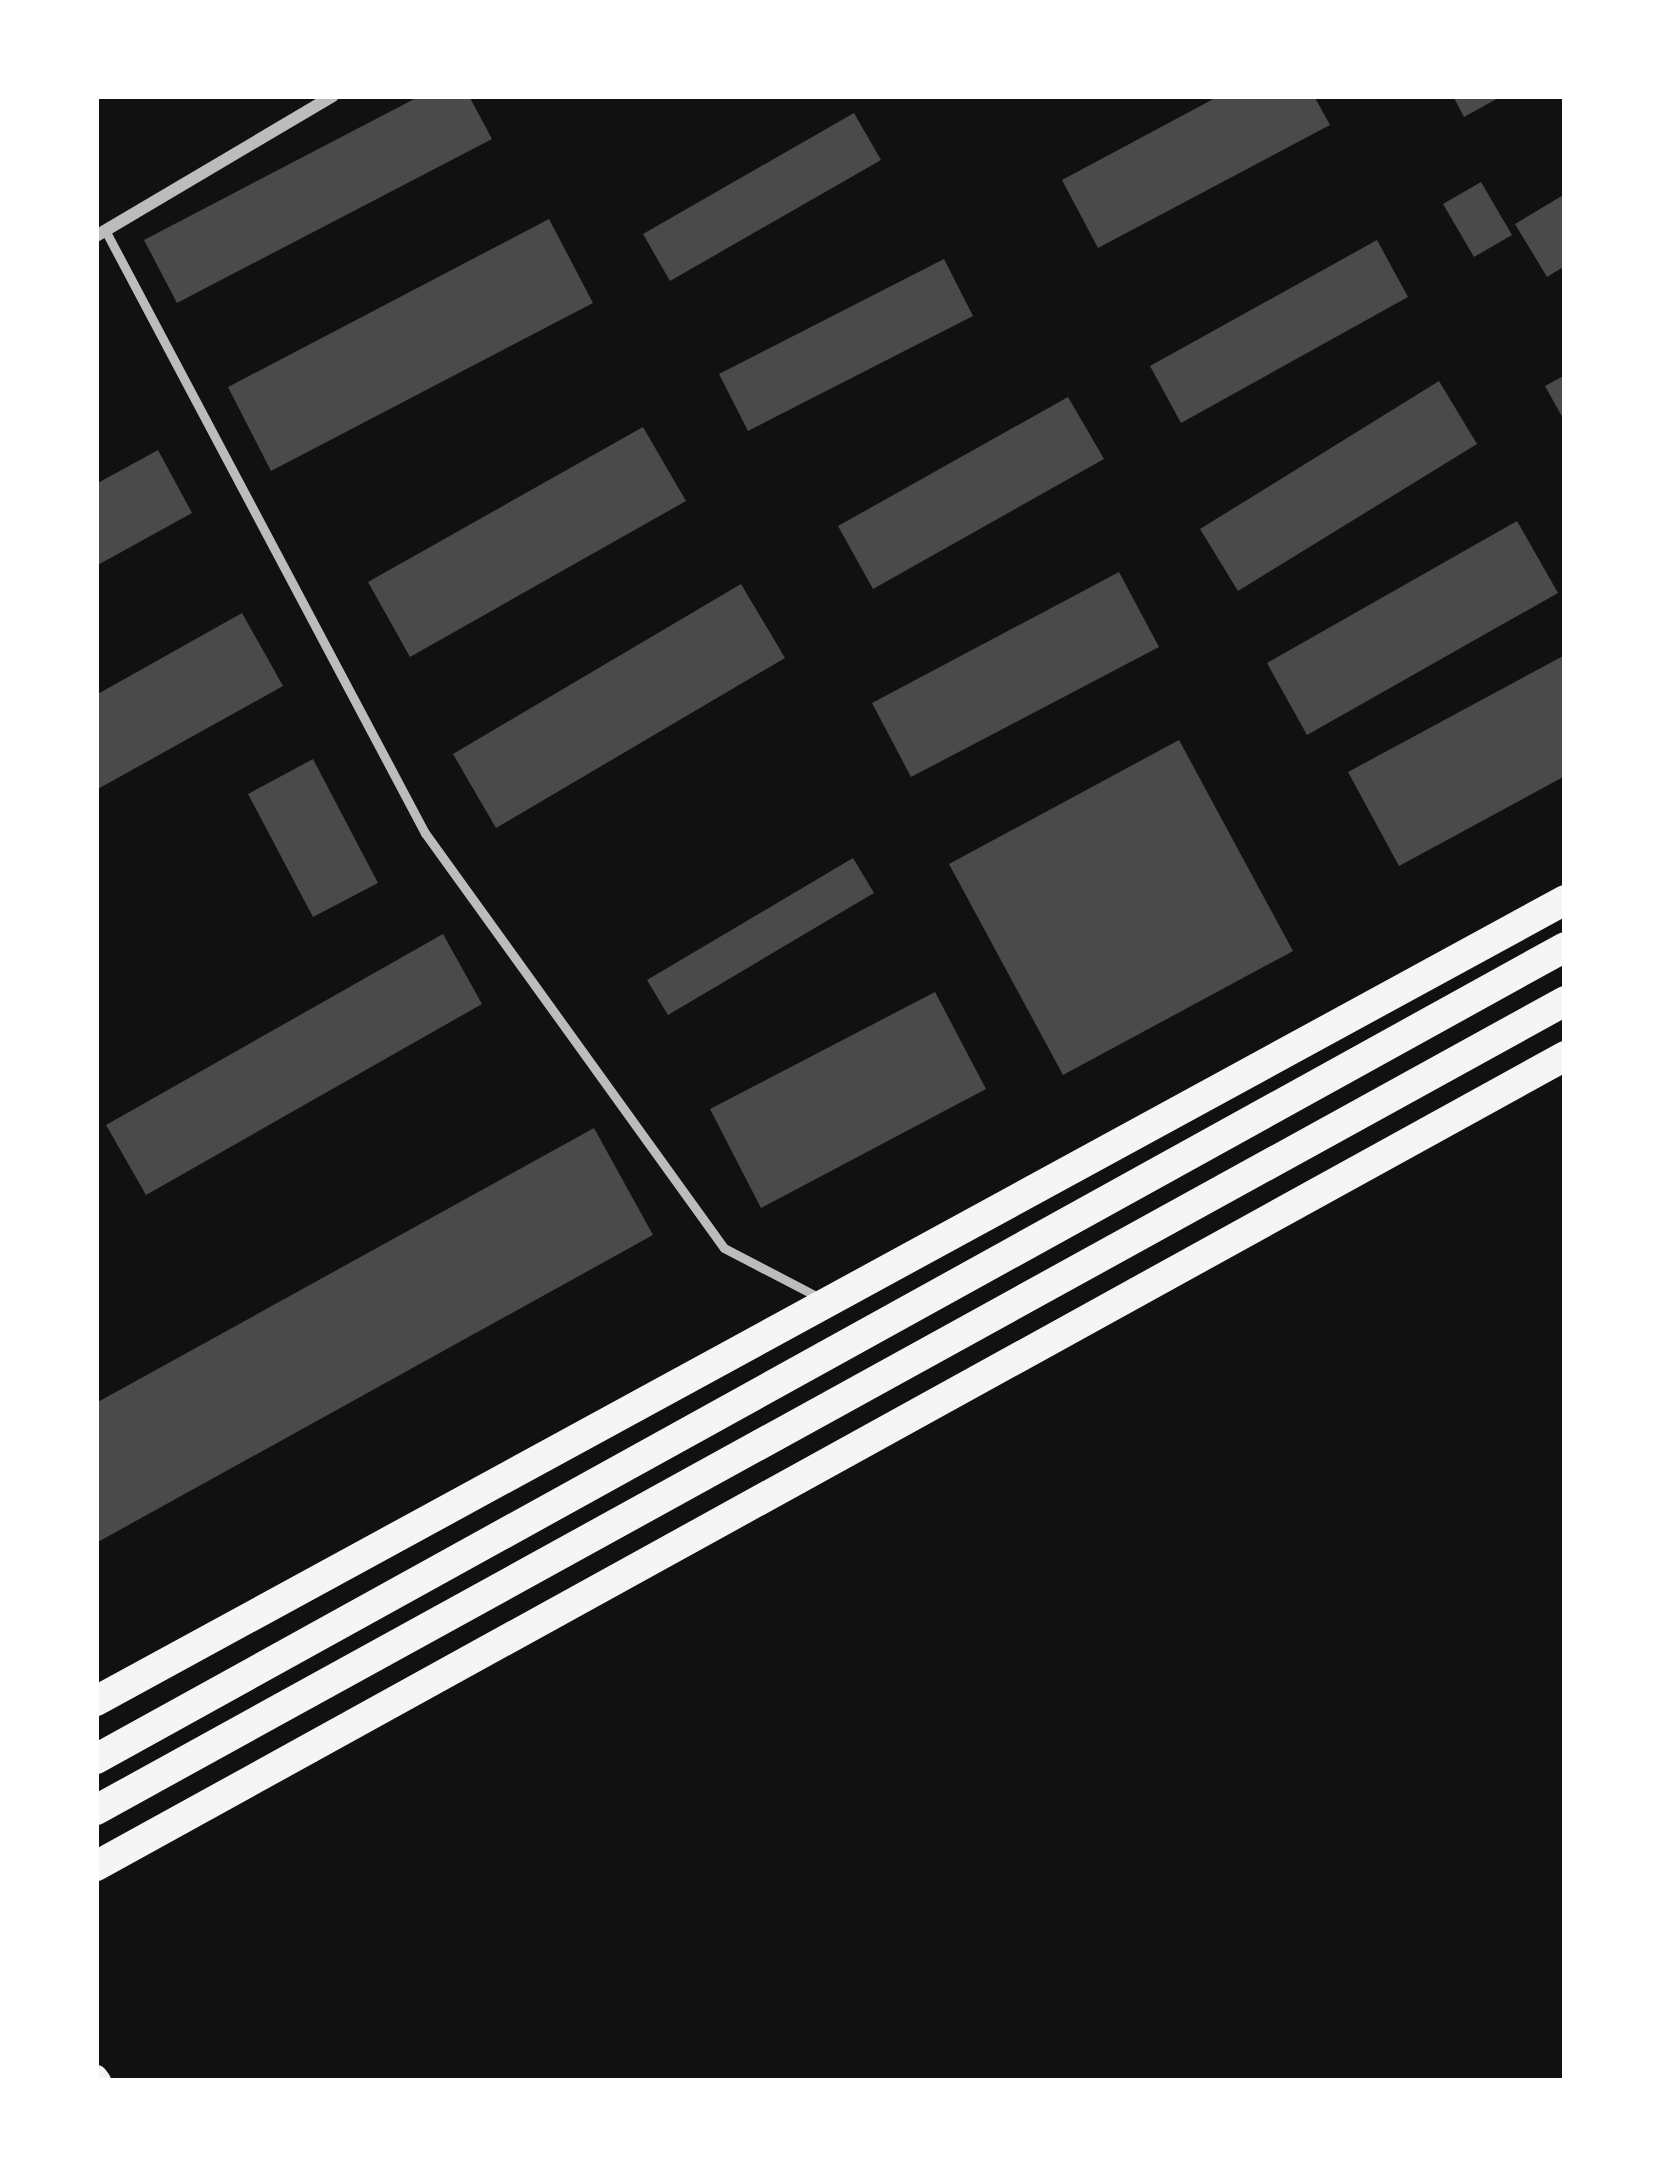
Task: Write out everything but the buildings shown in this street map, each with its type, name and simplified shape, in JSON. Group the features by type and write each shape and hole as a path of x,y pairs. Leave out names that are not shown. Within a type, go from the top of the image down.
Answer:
{"main road":[{"path":"96,1701 822,1299 1565,899"},
{"path":"96,1759 1565,947"},
{"path":"96,1810 1565,1001"},
{"path":"96,1866 1565,1056"}],"street":[{"path":"100,233 333,96"}],"lane":[{"path":"100,233 425,833 724,1248 822,1299"}]}
